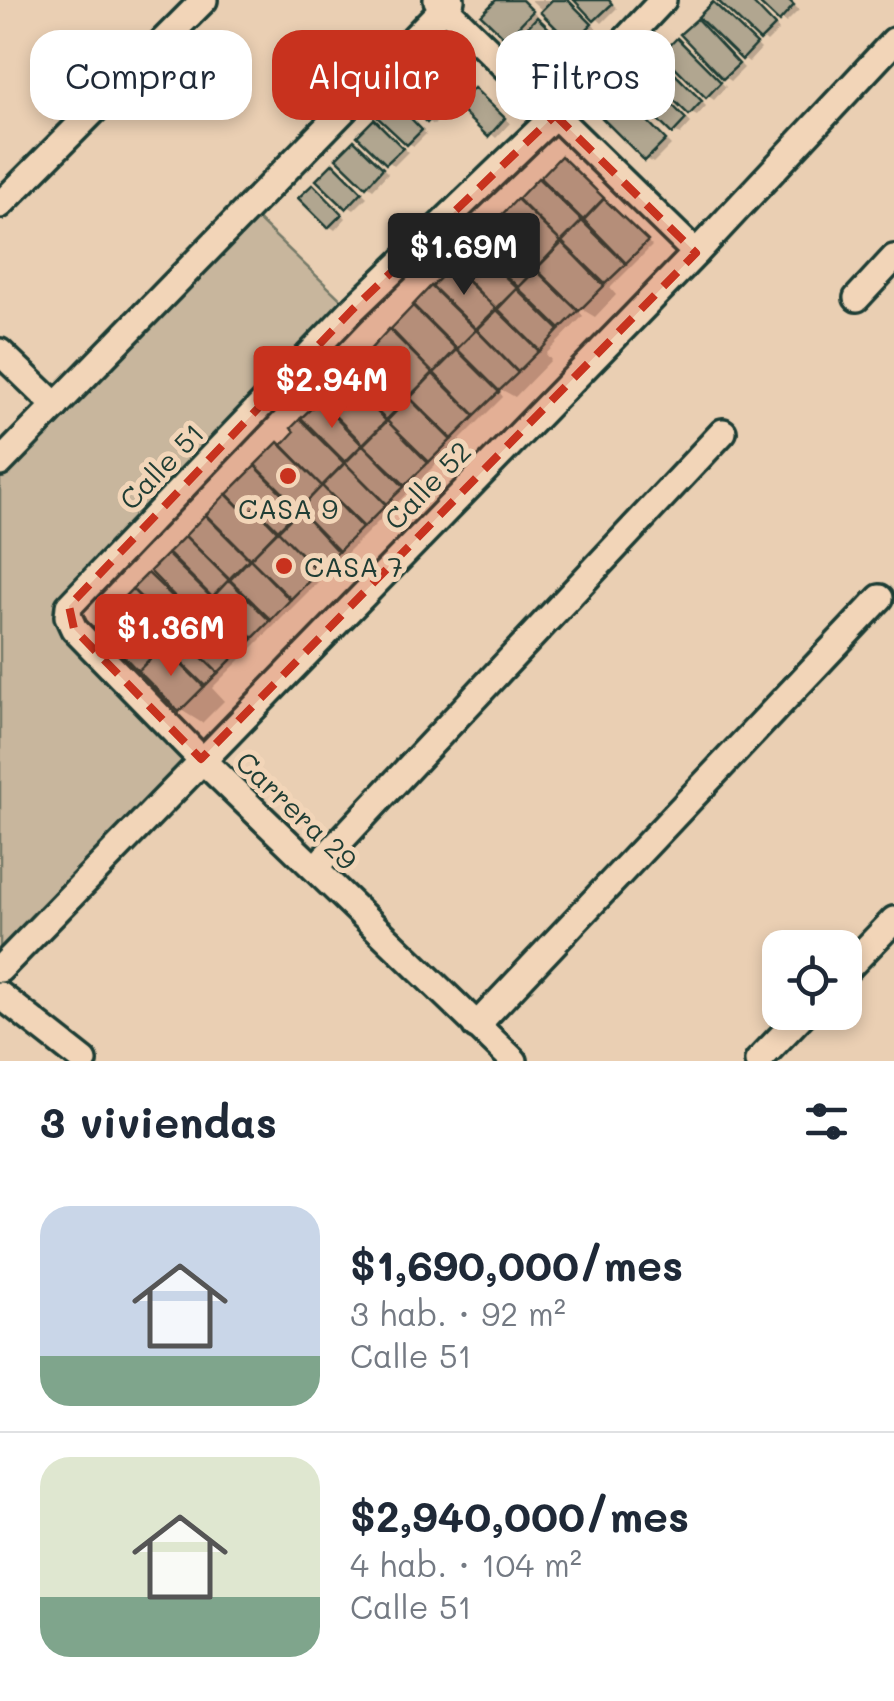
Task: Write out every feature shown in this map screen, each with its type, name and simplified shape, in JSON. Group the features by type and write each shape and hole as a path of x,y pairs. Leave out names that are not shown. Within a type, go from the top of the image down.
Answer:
{"street":[{"path":"0,205 204,0"},
{"name":"Calle 51","path":"635,30 663,0"},
{"path":"0,464 444,2 496,55"},
{"name":"Calle 52","path":"0,969 696,253 894,41"},
{"name":"Calle 51","path":"83,591 352,310 551,120"},
{"path":"559,120 696,253"},
{"path":"857,298 894,258"},
{"path":"0,352 56,406"},
{"path":"314,868 723,432"},
{"name":"Carrera 29","path":"83,591 69,606 68,616 74,629 201,759 514,1061"},
{"path":"476,1026 880,598"},
{"path":"862,953 894,920"},
{"path":"0,995 84,1061"},
{"path":"758,1061 788,1030"}],"highlighted area":[{"path":"555,115 696,253 201,759 74,629 69,606 352,310"}],"shaded area":[{"path":"248,210 352,310 69,615 201,759 0,969 0,464"}],"building":[{"path":"496,0 522,0 533,11 515,30 497,30 481,15"},
{"path":"552,0 568,0 592,24 586,30 558,30 540,12"},
{"path":"574,0 609,0 612,4 594,21"},
{"path":"717,0 750,0 775,26 760,41"},
{"path":"756,0 789,0 794,5 779,22"},
{"path":"713,2 757,44 742,60 698,17"},
{"path":"537,17 550,30 525,30"},
{"path":"697,19 739,64 723,79 680,34"},
{"path":"675,40 721,82 706,98 675,67"},
{"path":"675,74 702,101 689,115 675,101"},
{"path":"476,90 496,109 496,120 503,120 488,137 470,120 476,120"},
{"path":"675,108 686,119 672,134 658,120 675,120"},
{"path":"375,120 403,148 386,164 357,136"},
{"path":"380,120 412,120 422,130 407,145"},
{"path":"604,120 646,120 666,140 645,161"},
{"path":"354,140 383,168 366,187 336,158"},
{"path":"561,156 604,198 583,220 540,178"},
{"path":"333,163 362,192 346,209 316,180"},
{"path":"538,178 582,221 561,242 518,199"},
{"path":"313,184 342,214 328,228 298,198"},
{"path":"517,199 561,242 536,269 492,225"},
{"path":"604,199 648,241 626,263 584,220"},
{"path":"582,221 626,264 605,284 562,242"},
{"path":"491,226 535,269 518,287 473,245"},
{"path":"562,243 604,286 579,311 536,269"},
{"path":"472,245 517,288 496,309 453,265"},
{"path":"452,266 496,309 476,329 432,286"},
{"path":"536,270 578,311 560,329 518,288"},
{"path":"431,286 476,330 457,349 413,305"},
{"path":"517,289 559,330 540,351 498,309"},
{"path":"413,306 456,349 433,373 391,329"},
{"path":"497,310 539,351 518,372 477,330"},
{"path":"389,329 433,373 409,397 366,354"},
{"path":"476,330 518,373 499,391 457,349"},
{"path":"457,350 499,392 475,415 434,373"},
{"path":"365,354 409,398 386,420 343,376"},
{"path":"433,374 475,416 452,439 410,398"},
{"path":"343,377 386,421 363,444 319,400"},
{"path":"409,398 451,440 429,462 387,421"},
{"path":"319,401 362,445 345,462 301,418"},
{"path":"300,419 344,463 322,486 282,445"},
{"path":"387,421 428,463 405,485 363,445"},
{"name":"CASA 9","path":"278,442 322,486 299,509 255,465"},
{"path":"363,445 404,487 386,504 345,463"},
{"path":"345,463 386,505 364,527 322,486"},
{"path":"255,466 298,510 278,530 255,507 247,515 227,494"},
{"name":"CASA 9","path":"322,486 362,528 339,551 299,510"},
{"name":"CASA 7","path":"226,494 247,515 255,508 277,531 250,559 206,515"},
{"path":"299,510 338,552 319,572 278,531"},
{"path":"205,515 249,559 229,579 185,536"},
{"name":"CASA 7","path":"278,531 318,572 291,599 250,559"},
{"path":"185,536 229,580 212,597 168,553"},
{"path":"167,554 211,597 193,615 150,571"},
{"path":"250,559 290,600 271,620 230,580"},
{"path":"148,573 193,616 176,632 132,589"},
{"path":"229,580 270,621 253,638 212,598"},
{"path":"132,589 176,633 163,646 150,632 142,640 112,609"},
{"path":"211,598 253,639 235,657 194,616"},
{"path":"112,610 142,641 150,633 163,646 138,671 96,627"},
{"path":"194,617 234,657 218,673 178,633"},
{"path":"177,633 218,673 205,686 164,646"},
{"path":"163,646 204,687 179,712 138,671"}],"place":[{"name":"CASA 9","path":"288,476"},
{"name":"CASA 7","path":"284,566"}]}
